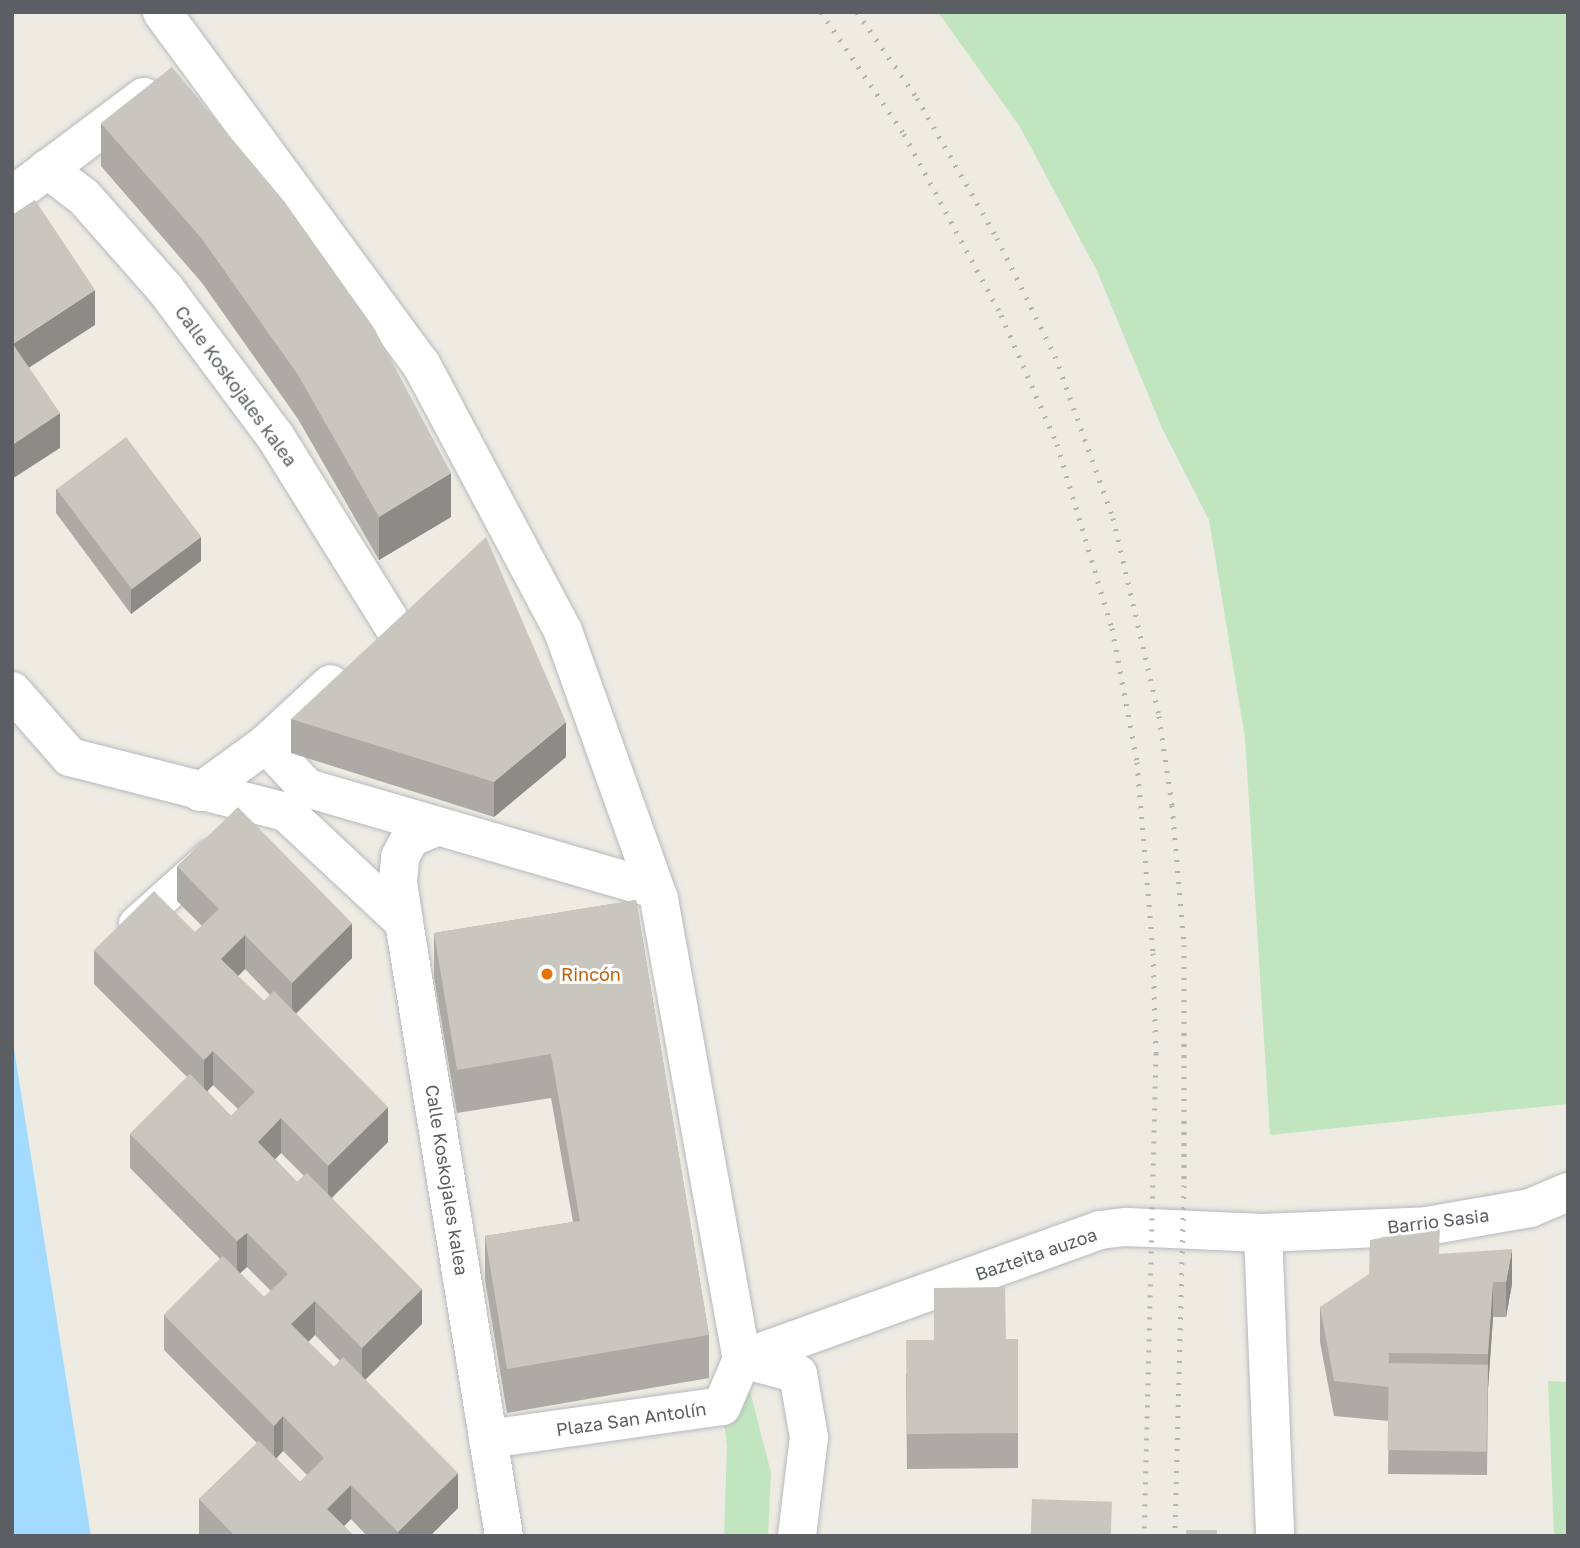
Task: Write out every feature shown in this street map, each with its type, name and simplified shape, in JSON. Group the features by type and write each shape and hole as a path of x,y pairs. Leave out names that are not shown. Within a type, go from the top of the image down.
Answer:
{"street":[{"path":"162,12 421,364 562,631 655,889 742,1359 798,1374 809,1437 797,1536"},
{"path":"12,196 196,58"},
{"name":"Calle Koskojales kalea","path":"47,169 84,197 166,290 275,436 394,626"},
{"path":"475,553 505,525"},
{"path":"218,796 266,744 424,599"},
{"path":"12,691 70,757 286,812 404,922"},
{"path":"266,744 307,788 655,889"},
{"name":"Calle Koskojales kalea","path":"438,826 410,838 400,857 398,882 504,1536"},
{"name":"Barrio Sasia","path":"1263,1233 1427,1226 1530,1208 1568,1192"},
{"name":"Bazteita auzoa","path":"742,1359 1100,1230 1126,1227 1263,1233"},
{"path":"1263,1233 1275,1536"},
{"name":"Plaza San Antolín","path":"488,1439 722,1406 742,1359"}],"lane":[{"path":"135,923 212,853 218,796"}],"green space":[{"path":"938,12 1568,12 1568,1104 1270,1135 1245,738 1209,520 1162,428 1097,271 1020,127"},
{"path":"742,1359 771,1473 768,1536 724,1536 727,1445 722,1406"},
{"path":"1548,1381 1568,1382 1568,1536 1554,1536"}],"water":[{"path":"12,1036 91,1536 12,1536"}],"building":[{"path":"172,67 284,201 374,328 451,473 379,517 298,375 202,239 101,123"},
{"path":"35,200 95,290 13,344 60,413 12,445 12,215"},
{"path":"126,437 201,537 132,589 57,489"},
{"path":"486,537 566,722 494,782 291,719"},
{"path":"238,807 352,923 292,983 245,935 221,959 264,1001 274,991 388,1107 328,1166 281,1118 258,1142 297,1182 307,1173 422,1289 362,1348 315,1301 291,1324 334,1367 343,1357 458,1473 398,1532 351,1485 327,1509 354,1536 235,1536 199,1499 259,1441 300,1482 324,1458 283,1416 274,1426 164,1315 223,1256 264,1297 288,1274 247,1233 237,1241 130,1134 190,1074 231,1116 255,1092 213,1051 204,1060 94,950 154,891 195,932 219,909 177,866"},
{"path":"636,900 709,1335 507,1369 485,1236 580,1221 551,1054 457,1070 434,933"},
{"path":"1440,1225 1439,1254 1512,1249 1506,1282 1493,1282 1488,1354 1389,1353 1389,1387 1334,1381 1320,1307 1369,1274 1370,1240"},
{"path":"1005,1287 1006,1339 1018,1339 1018,1433 907,1434 906,1340 934,1340 934,1288"},
{"path":"1389,1363 1488,1365 1486,1452 1387,1450"},
{"path":"1032,1499 1112,1502 1111,1536 1031,1536"},
{"path":"1186,1530 1217,1530 1217,1536 1186,1536"}],"railway":[{"path":"821,12 904,134 1001,315 1057,444 1112,628 1137,762 1153,953 1156,1053 1144,1536"},
{"path":"857,12 917,98 997,238 1055,356 1113,518 1159,716 1172,805 1184,945 1184,1185 1175,1536"}],"place":[{"name":"Rincón","path":"547,974"}]}
